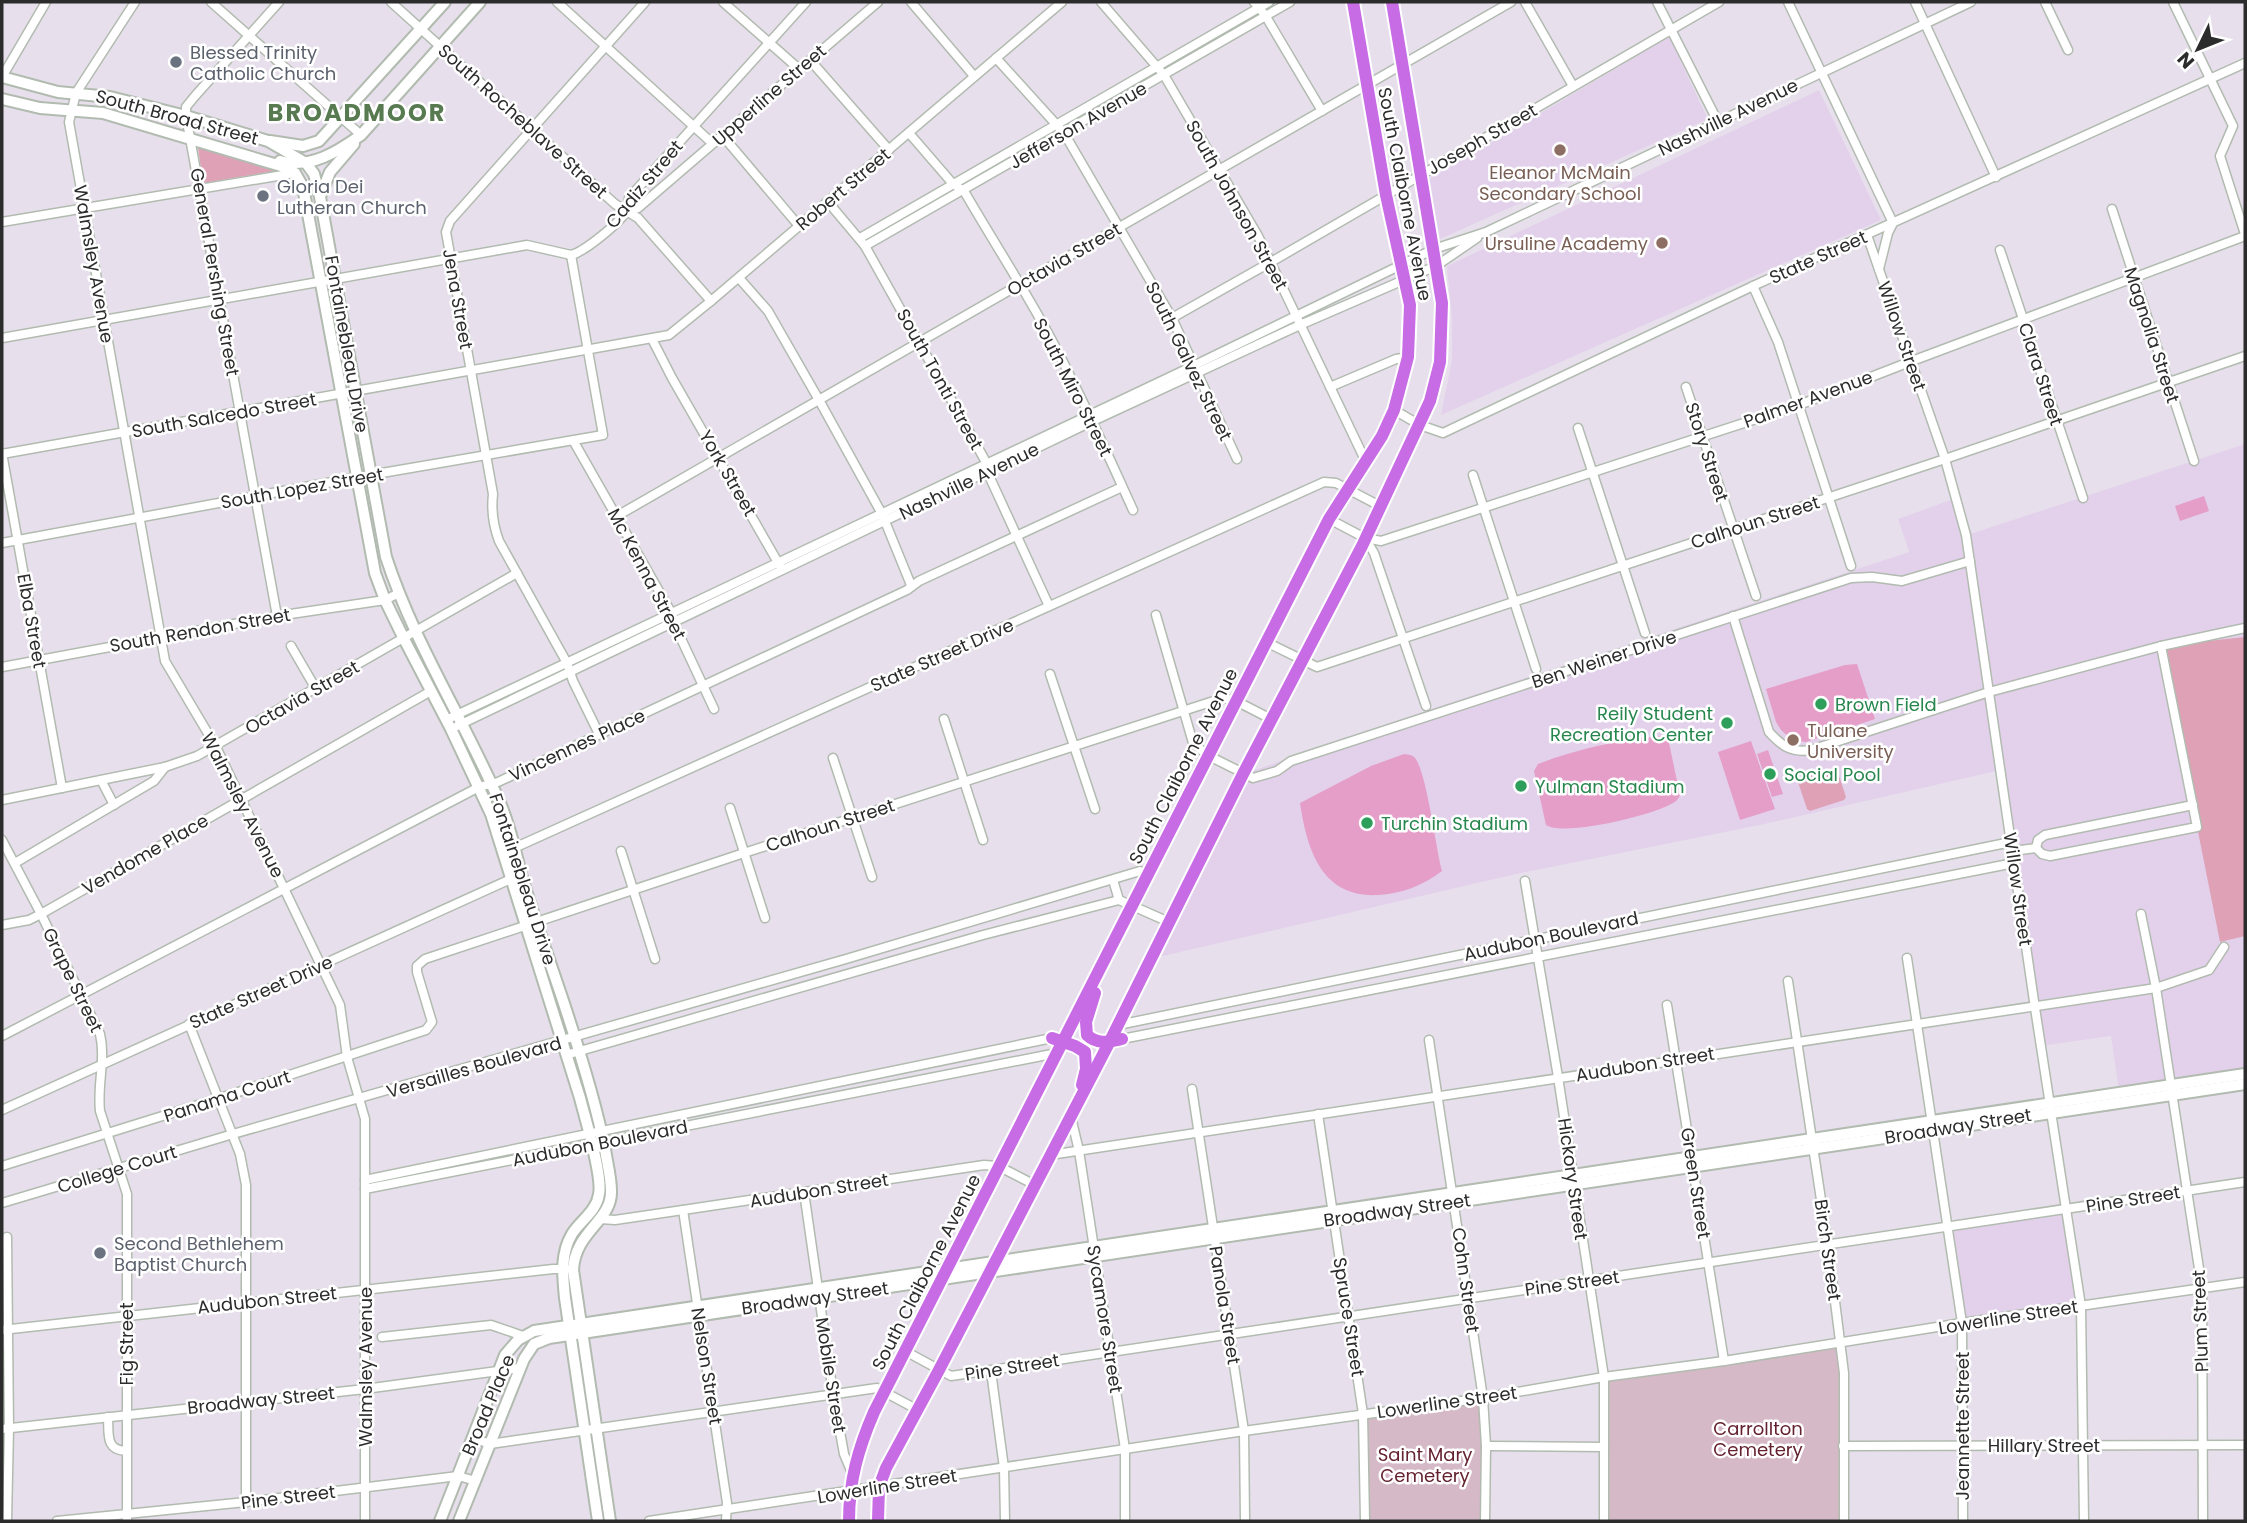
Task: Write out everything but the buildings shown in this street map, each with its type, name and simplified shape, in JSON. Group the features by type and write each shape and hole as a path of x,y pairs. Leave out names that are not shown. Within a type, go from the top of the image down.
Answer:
{"main road":[{"name":"South Claiborne Avenue","path":"849,1521 852,1473 866,1431 905,1351 1057,1044 1132,906 1329,519 1382,436 1394,410 1408,357 1409,305 1386,195 1353,2"},
{"name":"South Claiborne Avenue","path":"878,1521 879,1487 890,1461 1062,1134 1116,1040 1169,922 1301,660 1366,538 1433,393 1440,362 1442,303 1392,2"},
{"path":"1116,1040 1095,1042 1087,1035 1085,1027 1118,933"},
{"path":"1057,1044 1082,1049 1087,1061 1083,1080 1062,1134"}],"street":[{"path":"2,77 46,2"},
{"name":"Walmsley Avenue","path":"135,2 76,93 69,122 160,637 168,667 216,747 242,798 340,1005 346,1057 365,1119 365,1521"},
{"path":"211,2 361,135"},
{"path":"186,116 188,105 279,2"},
{"name":"South Rocheblave Street","path":"391,2 615,204 638,218 711,302"},
{"path":"268,141 303,146 314,144 341,118 445,2"},
{"path":"320,197 330,172 480,2"},
{"path":"557,2 712,144"},
{"name":"Jena Street","path":"599,734 569,667 499,541 492,520 493,494 446,232 450,221 645,2"},
{"path":"723,2 799,69"},
{"name":"Cadiz Street","path":"570,255 588,248 626,211 629,198 806,2"},
{"path":"911,2 974,76"},
{"name":"Robert Street","path":"652,339 673,333 711,302 1062,2"},
{"name":"South Johnson Street","path":"1101,2 1164,75 1219,170 1271,262 1366,462"},
{"name":"Jefferson Avenue","path":"863,242 953,184 1156,67 1257,5 1269,2"},
{"name":"Jefferson Avenue","path":"863,242 964,191 1290,2"},
{"name":"Octavia Street","path":"617,516 1511,2"},
{"path":"1525,2 1573,86"},
{"path":"1657,2 1718,122"},
{"name":"Joseph Street","path":"1172,318 1719,2"},
{"path":"1788,2 1894,223"},
{"path":"1915,2 1996,177"},
{"name":"Nashville Avenue","path":"448,725 1194,369 1401,264 1434,249 1486,232 1971,2"},
{"path":"2045,2 2068,50"},
{"path":"2173,2 2233,126 2220,156 2245,235"},
{"name":"Upperline Street","path":"626,211 638,208 873,3"},
{"path":"1257,5 1322,111"},
{"name":"South Galvez Street","path":"996,58 1064,133 1172,318 1237,460"},
{"path":"810,60 889,150"},
{"name":"State Street","path":"1394,410 1420,425 1443,433 1753,286 2245,63"},
{"name":"South Broad Street","path":"2,77 58,92 110,97 186,116 268,141 306,163"},
{"name":"South Broad Street","path":"2,99 40,108 103,113 257,158 295,173"},
{"name":"General Pershing Street","path":"186,116 277,616"},
{"name":"South Miro Street","path":"908,133 953,184 964,191 1071,377 1133,510"},
{"path":"257,158 294,165 306,163 335,152 361,135"},
{"path":"722,135 799,226"},
{"name":"Fontainebleau Drive","path":"306,163 314,174 320,197 386,558 416,632 507,821 515,849 516,877 524,925 590,1139 600,1193 593,1208 571,1235 565,1252 582,1328 598,1521"},
{"path":"2,222 295,173"},
{"name":"Fontainebleau Drive","path":"295,173 303,187 371,557 385,600 479,787 503,853 537,921 579,1051 602,1136 612,1194 600,1219 580,1243 568,1270 569,1330 610,1521"},
{"name":"South Tonti Street","path":"828,202 863,242 988,468 1049,606"},
{"name":"Magnolia Street","path":"2112,209 2194,461"},
{"name":"Willow Street","path":"1879,269 1888,233 1894,223"},
{"name":"Nashville Avenue","path":"1194,369 1436,266 1486,232"},
{"name":"Willow Street","path":"1867,235 1945,459 1966,535 2081,1306 2084,1521"},
{"name":"Palmer Avenue","path":"1366,538 1378,542 1800,405 2245,235"},
{"path":"2,338 527,245 570,255 586,351"},
{"name":"Clara Street","path":"2000,250 2082,498"},
{"path":"739,278 768,311 819,400 883,518 911,585"},
{"path":"1753,286 1778,342 1851,566"},
{"name":"South Salcedo Street","path":"2,454 652,339"},
{"name":"York Street","path":"652,339 780,566"},
{"name":"South Lopez Street","path":"2,543 370,475 603,436 586,351"},
{"name":"Calhoun Street","path":"1266,642 1317,667 1829,498 2245,356"},
{"path":"1330,387 1396,359 1408,357"},
{"name":"Story Street","path":"1686,387 1756,596"},
{"path":"1578,428 1645,633"},
{"name":"Mc Kenna Street","path":"574,442 673,618 715,709"},
{"name":"Elba Street","path":"2,454 62,788"},
{"path":"1473,475 1536,670"},
{"name":"State Street Drive","path":"503,853 1324,482 1336,483 1380,506"},
{"name":"Vincennes Place","path":"2,1036 479,787 491,784 704,687 906,590 911,585 1122,487"},
{"path":"1329,519 1366,538 1374,553 1426,706"},
{"name":"Ben Weiner Drive","path":"1243,774 1253,778 1277,771 1291,761 1851,578 1902,581 1970,561"},
{"name":"Octavia Street","path":"15,863 154,781 165,767 216,747 517,573"},
{"name":"South Rendon Street","path":"2,667 277,616 385,600 399,593"},
{"path":"1156,615 1193,743 1207,755 1243,774"},
{"path":"1733,617 1769,732 1780,745 1799,752 1989,692 2161,646 2245,628"},
{"path":"291,646 316,689"},
{"path":"2036,848 2042,854 2050,856 2197,827 2161,646"},
{"path":"1050,674 1095,809"},
{"name":"Vendome Place","path":"2,925 29,920 41,914 431,691"},
{"name":"Calhoun Street","path":"426,1030 432,1022 417,972 417,966 425,959 1183,710 1223,698 1236,701"},
{"path":"1236,701 1271,719"},
{"path":"944,719 983,840"},
{"path":"834,758 872,877"},
{"path":"2,800 165,767"},
{"path":"101,780 114,804"},
{"path":"2036,848 2038,840 2045,835 2193,805"},
{"path":"730,808 765,918"},
{"name":"Grape Street","path":"2,841 100,1034 103,1053 100,1111 119,1168"},
{"name":"Audubon Boulevard","path":"1124,1024 2011,842"},
{"path":"2012,852 2036,848"},
{"path":"621,851 655,959"},
{"name":"Audubon Boulevard","path":"1116,1040 2014,863"},
{"name":"Versailles Boulevard","path":"233,1135 714,998 1140,871 1147,875"},
{"name":"State Street Drive","path":"2,1110 516,877"},
{"path":"1113,880 1119,900 1169,922"},
{"name":"Hickory Street","path":"1525,881 1604,1377 1604,1521"},
{"path":"1769,891 1773,911"},
{"name":"Versailles Boulevard","path":"566,1055 983,935 1119,900"},
{"name":"Plum Street","path":"2141,915 2156,988 2202,1288 2203,1521"},
{"path":"979,920 983,935"},
{"name":"Audubon Street","path":"1051,1155 2156,988 2209,970 2224,947"},
{"name":"Jeannette Street","path":"1907,958 1962,1324 1963,1521"},
{"path":"846,959 851,974"},
{"path":"1333,981 1337,997"},
{"name":"Birch Street","path":"1788,981 1841,1343 1844,1373 1843,1521"},
{"path":"714,998 718,1012"},
{"name":"Green Street","path":"1667,1005 1724,1361"},
{"path":"189,1024 244,1165 246,1502"},
{"name":"Panama Court","path":"2,1166 426,1030"},
{"name":"Cohn Street","path":"1429,1040 1483,1398 1486,1446 1485,1521"},
{"name":"Audubon Boulevard","path":"365,1185 389,1185 484,1166 714,1108 943,1061 1057,1044"},
{"name":"Audubon Boulevard","path":"602,1136 718,1119 946,1074 1057,1044"},
{"path":"943,1061 946,1074"},
{"name":"Broadway Street","path":"549,1338 569,1330 2170,1090 2245,1074"},
{"name":"Broadway Street","path":"2170,1090 2245,1084"},
{"path":"828,1085 830,1097"},
{"name":"Panola Street","path":"1192,1089 1244,1431 1245,1521"},
{"path":"714,1108 718,1119"},
{"name":"Spruce Street","path":"1318,1114 1363,1413 1365,1521"},
{"name":"Sycamore Street","path":"1071,1118 1079,1151 1125,1449 1125,1521"},
{"name":"College Court","path":"2,1203 233,1135"},
{"name":"Audubon Boulevard","path":"365,1185 387,1175 481,1156 590,1139"},
{"path":"481,1156 484,1166"},
{"name":"Audubon Street","path":"600,1219 615,1220 984,1165 998,1166"},
{"path":"998,1166 1035,1185"},
{"name":"Fig Street","path":"119,1168 127,1194 128,1220 127,1517"},
{"path":"387,1175 389,1185"},
{"name":"Pine Street","path":"905,1351 951,1376 991,1371 1229,1333 1708,1264 2245,1182"},
{"name":"Mobile Street","path":"804,1192 832,1393 844,1454 852,1473"},
{"name":"Nelson Street","path":"683,1210 714,1412 727,1510 726,1521"},
{"path":"7,1237 4,1329 7,1521"},
{"name":"Audubon Street","path":"4,1329 553,1269 568,1270"},
{"name":"Lowerline Street","path":"649,1521 2245,1282"},
{"path":"382,1337 491,1325 523,1336"},
{"name":"Broad Place","path":"440,1521 505,1355 523,1336 534,1331 569,1330"},
{"name":"Broad Place","path":"459,1521 520,1368 534,1345 549,1338"},
{"name":"Broadway Street","path":"5,1429 365,1389 520,1368"},
{"path":"991,1371 1004,1468 1005,1521"},
{"path":"473,1438 490,1444 877,1388 918,1410"},
{"path":"108,1417 113,1448 126,1451"},
{"name":"Hillary Street","path":"1843,1446 2245,1445"},
{"path":"1486,1446 1604,1447"},
{"name":"Pine Street","path":"57,1521 127,1517 458,1476 475,1481"}],"shaded area":[{"name":"Eleanor McMain Secondary School","path":"1669,37 1708,119 1440,239 1428,180"},
{"name":"Ursuline Academy","path":"1819,90 1881,220 1441,415 1452,360 1452,318 1447,266"},
{"path":"198,148 275,171 203,183"},
{"name":"Tulane University","path":"2245,444 2245,1074 2119,1092 2111,1036 2041,1046 2001,770 1760,825 1516,874 1150,959 1243,774 1428,710 1909,552 1898,519 1956,498 1967,535"},
{"path":"2204,496 2209,511 2180,521 2175,506"},
{"path":"2245,637 2245,936 2220,942 2161,646"},
{"name":"Brown Field","path":"1857,664 1875,719 1806,742 1792,740 1781,730 1766,689 1845,665"},
{"path":"1663,736 1668,738 1680,795 1676,801 1648,813 1609,823 1571,828 1546,825 1534,771 1538,764 1599,745"},
{"path":"1751,741 1775,809 1740,820 1718,752"},
{"name":"Social Pool","path":"1768,750 1783,794 1772,797 1757,754"},
{"name":"Turchin Stadium","path":"1404,754 1414,757 1423,776 1442,871 1420,884 1395,893 1359,894 1343,888 1330,879 1320,867 1307,837 1300,803 1371,766"},
{"path":"1836,767 1846,797 1810,811 1798,782"},
{"path":"2066,1210 2081,1306 1962,1323 1946,1227"}],"green space":[{"name":"Carrollton Cemetery","path":"1841,1343 1843,1521 1604,1521 1604,1377"},
{"name":"Saint Mary Cemetery","path":"1483,1398 1484,1521 1365,1521 1363,1414"}],"place":[{"name":"Blessed Trinity Catholic Church","path":"176,62"},
{"name":"Eleanor McMain Secondary School","path":"1560,150"},
{"name":"Gloria Dei Lutheran Church","path":"263,196"},
{"name":"Ursuline Academy","path":"1662,243"},
{"name":"Brown Field","path":"1821,704"},
{"name":"Reily Student Recreation Center","path":"1727,723"},
{"name":"Tulane University","path":"1793,740"},
{"name":"Social Pool","path":"1770,774"},
{"name":"Yulman Stadium","path":"1521,786"},
{"name":"Turchin Stadium","path":"1367,823"},
{"name":"Second Bethlehem Baptist Church","path":"100,1253"}],"district":[{"name":"BROADMOOR","path":"357,112"}]}
